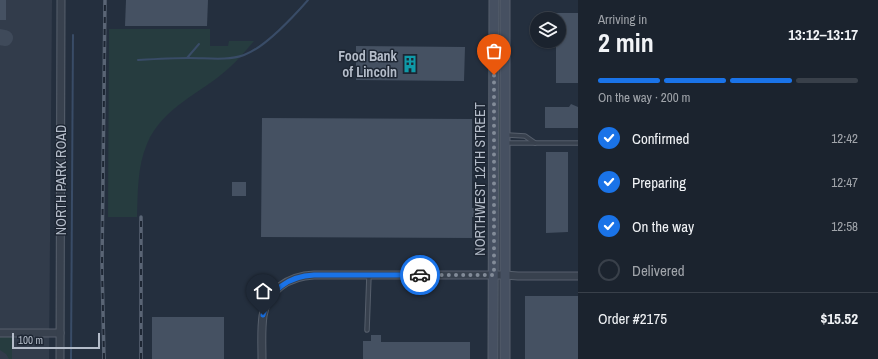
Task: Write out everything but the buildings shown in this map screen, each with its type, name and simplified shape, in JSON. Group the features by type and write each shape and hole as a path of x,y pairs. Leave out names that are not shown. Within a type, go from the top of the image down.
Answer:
{"main road":[{"name":"NORTHWEST 12TH STREET","path":"493,359 494,0"},
{"name":"NORTHWEST 12TH STREET","path":"505,0 505,359"}],"street":[{"name":"NORTH PARK ROAD","path":"60,359 61,0"},
{"path":"262,359 262,323 264,311 271,296 284,283 294,278 308,276 368,275 578,276"},
{"path":"0,333 60,333"}],"lane":[{"path":"505,139 525,136 534,143"},
{"path":"505,139 534,143 578,143"},
{"path":"367,330 368,275"}],"shaded area":[{"path":"0,0 52,0 49,359 0,359"}],"green space":[{"path":"109,29 210,29 210,46 228,46 229,41 254,41 229,68 172,110 154,131 147,144 141,162 137,217 108,217"},
{"path":"497,91 501,91 502,209 500,210 497,196"},
{"path":"0,336 16,336 12,341 12,359 9,359 6,354 0,350"}],"waterway":[{"path":"138,60 183,58 224,59 244,55 269,39 287,23 308,0"},
{"path":"71,359 73,35"},
{"path":"187,58 199,44"}],"taxiway":[{"path":"0,37 5,38"}],"railway":[{"path":"104,359 102,265 105,0"},
{"path":"141,217 141,359"}],"way so far":[{"path":"420,275 494,275 494,75"}],"place":[{"name":"Food Bank of Lincoln","path":"410,64"}],"route":[{"path":"263,315 268,300 277,289 284,283 298,277 314,275 420,275"}]}
